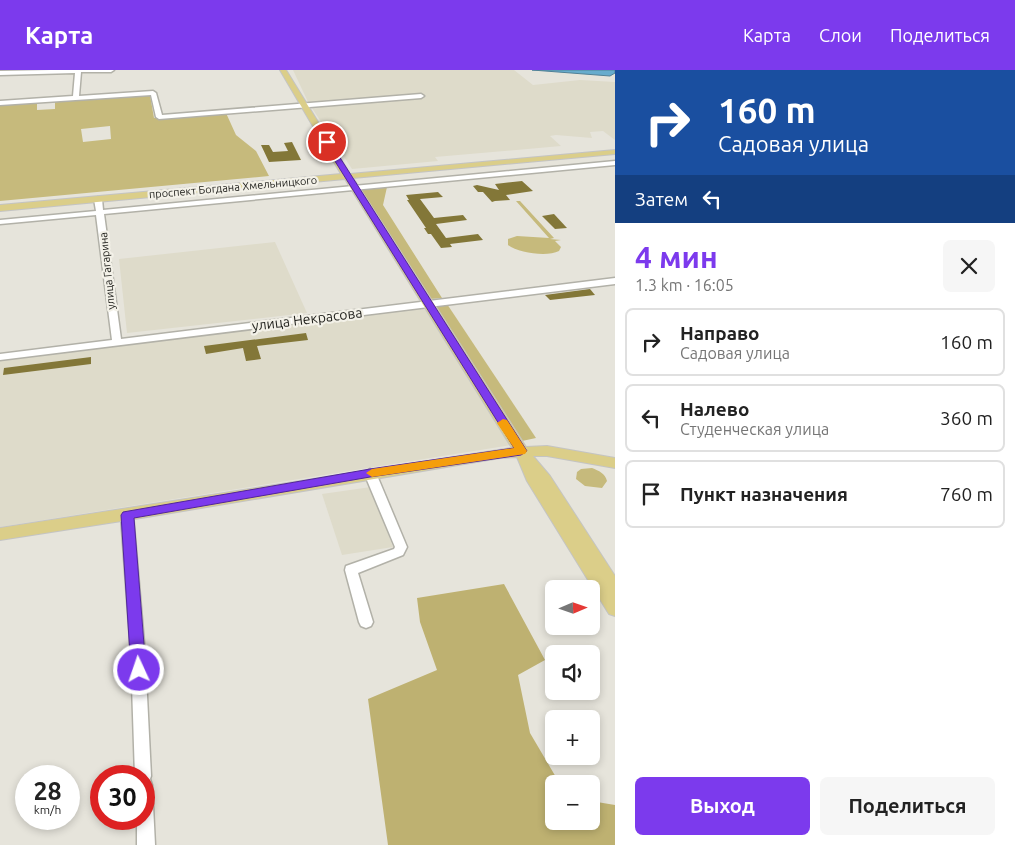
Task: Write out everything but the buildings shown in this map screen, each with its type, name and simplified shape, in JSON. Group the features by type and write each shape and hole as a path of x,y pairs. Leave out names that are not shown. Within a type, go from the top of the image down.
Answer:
{"main road":[{"path":"283,70 347,177 521,451 534,481 615,609"},
{"name":"проспект Богдана Хмельницкого","path":"0,208 615,152"},
{"path":"521,451 546,479 615,589"},
{"path":"0,534 127,515 370,473 521,451 567,453 615,463"}],"street":[{"path":"0,73 111,70"},
{"path":"76,98 78,72"},
{"path":"0,103 153,93 159,117 421,96"},
{"path":"0,222 615,163"},
{"name":"улица Гагарина","path":"98,200 117,342"},
{"name":"улица Некрасова","path":"0,357 615,281"},
{"path":"366,622 351,570 399,552 401,547 370,473"},
{"path":"127,515 138,655 143,765"},
{"path":"146,830 146,845"}],"shaded area":[{"path":"293,70 514,70 533,85 580,80 615,82 615,140 603,131 590,132 592,138 556,135 550,136 561,146 435,157 438,161 352,169 308,102"},
{"path":"150,95 154,118 226,113 236,135 256,151 269,176 0,201 0,104 37,102 37,110 55,109 55,101","holes":["110,126 111,139 83,142 81,129"]},
{"path":"387,187 383,205 442,298 430,299 360,189"},
{"path":"516,201 520,201 554,238 550,239 561,240 555,241 561,247 559,251 548,254 533,253 508,245 508,239 517,236 549,238"},
{"path":"275,242 307,313 127,333 119,259"},
{"path":"447,304 536,438 522,441 434,306"},
{"path":"424,308 511,445 0,527 0,361"},
{"path":"592,468 606,478 607,481 602,488 585,486 576,479 577,472 581,469"},
{"path":"371,487 393,547 342,555 322,494"},
{"path":"504,584 545,660 518,675 530,733 545,758 545,765 549,765 555,775 545,775 545,830 600,830 600,802 615,805 615,845 388,845 368,699 437,670 420,622 417,598"}],"water":[{"path":"532,70 615,70 615,73 610,76"}],"slow traffic":[{"path":"372,473 521,451 503,423"}],"route":[{"path":"139,670 127,515 370,473 521,451 327,142"}]}
